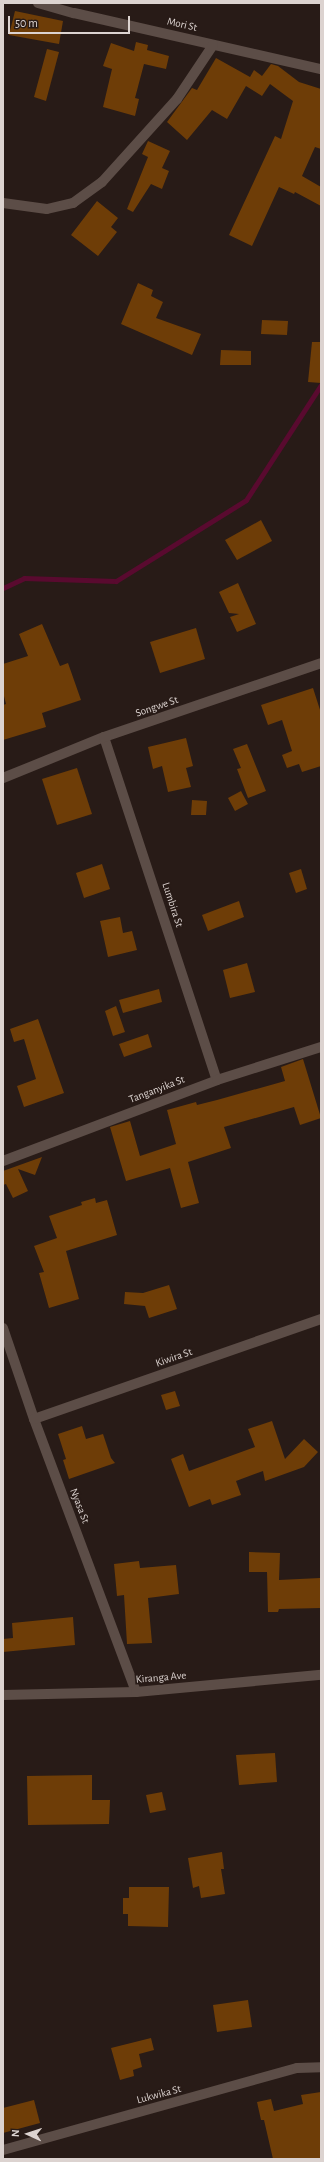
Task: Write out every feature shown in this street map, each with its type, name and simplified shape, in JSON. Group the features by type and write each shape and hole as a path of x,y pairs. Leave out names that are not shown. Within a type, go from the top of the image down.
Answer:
{"street":[{"name":"Mori St","path":"38,3 321,69"},
{"path":"3,203 47,208 73,203 102,182 178,99 213,45"},
{"name":"Songwe St","path":"3,778 104,737 321,663"},
{"name":"Lumbira St","path":"104,737 217,1080"},
{"name":"Tanganyika St","path":"3,1161 217,1080 321,1047"},
{"name":"Kiwira St","path":"34,1419 321,1319"},
{"name":"Nyasa St","path":"3,1328 34,1419 136,1692"},
{"name":"Kiranga Ave","path":"3,1695 136,1692 321,1675"},
{"name":"Lukwika St","path":"3,2150 297,2068 321,2067"}],"building":[{"path":"15,11 63,21 59,44 9,35"},
{"path":"136,42 148,45 147,50 169,56 166,69 144,64 135,98 139,99 135,116 103,107 112,69 103,66 111,43 134,51"},
{"path":"47,49 59,52 46,101 34,97"},
{"path":"216,58 250,77 254,70 262,76 271,64 278,66 299,82 321,89 321,149 315,147 302,176 321,187 321,206 295,192 294,194 279,187 252,246 229,235 275,136 281,139 293,101 270,84 262,96 246,86 227,119 212,110 187,140 167,122 192,88 197,90"},
{"path":"148,141 170,151 162,168 169,171 162,189 151,184 133,212 127,209 148,157 142,154"},
{"path":"97,201 118,218 111,227 117,232 98,256 71,235"},
{"path":"138,283 153,290 151,296 163,302 156,318 201,334 192,355 121,324"},
{"path":"262,320 288,321 287,335 261,334"},
{"path":"312,342 321,342 321,383 308,382"},
{"path":"221,350 251,351 251,365 220,365"},
{"path":"261,520 272,541 237,560 225,540"},
{"path":"238,583 256,624 237,632 230,617 239,614 229,613 219,592"},
{"path":"42,624 60,666 68,663 81,700 42,713 46,727 3,740 3,705 6,704 3,692 3,664 28,656 19,634"},
{"path":"196,628 205,659 160,673 150,642"},
{"path":"313,688 321,713 321,766 302,772 299,764 287,768 282,755 292,751 282,720 268,725 261,705"},
{"path":"186,738 193,766 186,768 191,787 168,792 162,766 153,769 148,747"},
{"path":"247,744 266,791 248,798 237,769 241,768 233,749"},
{"path":"77,768 92,814 57,825 42,779"},
{"path":"241,791 248,804 235,811 228,798"},
{"path":"192,800 207,801 206,815 191,815"},
{"path":"102,864 110,889 84,898 76,873"},
{"path":"301,869 307,889 296,893 289,873"},
{"path":"239,901 244,917 208,931 202,915"},
{"path":"120,917 123,933 132,931 137,950 108,957 100,921"},
{"path":"247,963 255,992 230,998 223,970"},
{"path":"159,989 162,1002 123,1013 119,1000"},
{"path":"116,1006 125,1032 113,1036 105,1011"},
{"path":"38,1019 64,1093 24,1107 17,1086 36,1079 24,1039 14,1042 10,1029"},
{"path":"148,1034 152,1047 124,1057 119,1044"},
{"path":"303,1059 321,1118 300,1125 294,1107 224,1127 231,1148 188,1162 199,1203 181,1208 170,1168 126,1181 110,1127 130,1121 140,1156 176,1144 167,1110 196,1102 197,1105 285,1081 281,1067"},
{"path":"42,1157 35,1175 18,1169 28,1191 13,1198 6,1184 3,1185 3,1171"},
{"path":"95,1198 96,1203 107,1200 117,1235 66,1251 79,1299 49,1308 39,1273 44,1272 34,1246 57,1238 49,1216 82,1205 81,1202"},
{"path":"169,1285 177,1309 149,1318 145,1306 124,1304 125,1292 143,1293"},
{"path":"175,1391 180,1406 166,1410 161,1395"},
{"path":"272,1421 285,1459 304,1439 318,1452 304,1467 265,1481 263,1471 236,1481 241,1495 212,1505 210,1499 189,1507 171,1459 183,1454 189,1471 255,1447 248,1429"},
{"path":"82,1426 86,1439 103,1434 111,1458 115,1463 69,1479 63,1460 66,1459 58,1434"},
{"path":"249,1552 280,1553 279,1580 320,1578 321,1608 279,1609 278,1612 268,1612 267,1572 249,1572"},
{"path":"139,1561 140,1568 176,1565 179,1594 148,1598 152,1643 127,1644 124,1595 117,1596 114,1564"},
{"path":"73,1617 75,1645 3,1652 3,1639 13,1638 12,1623"},
{"path":"275,1753 277,1782 239,1785 236,1755"},
{"path":"92,1775 92,1800 110,1800 109,1824 28,1825 27,1776"},
{"path":"162,1792 166,1810 150,1813 146,1795"},
{"path":"222,1852 224,1869 221,1869 225,1894 201,1898 199,1886 193,1888 188,1858"},
{"path":"129,1887 169,1887 168,1927 128,1926 128,1914 123,1914 123,1898 129,1898"},
{"path":"248,2000 252,2027 217,2032 213,2005"},
{"path":"151,2038 154,2050 139,2054 142,2067 133,2070 134,2076 120,2080 111,2048"},
{"path":"321,2092 321,2159 273,2159 264,2120 261,2120 257,2102 271,2099 274,2111 303,2104 301,2095"},
{"path":"34,2100 40,2123 3,2133 3,2108"}],"waterway":[{"path":"3,588 24,578 116,581 246,500 321,385"}]}
